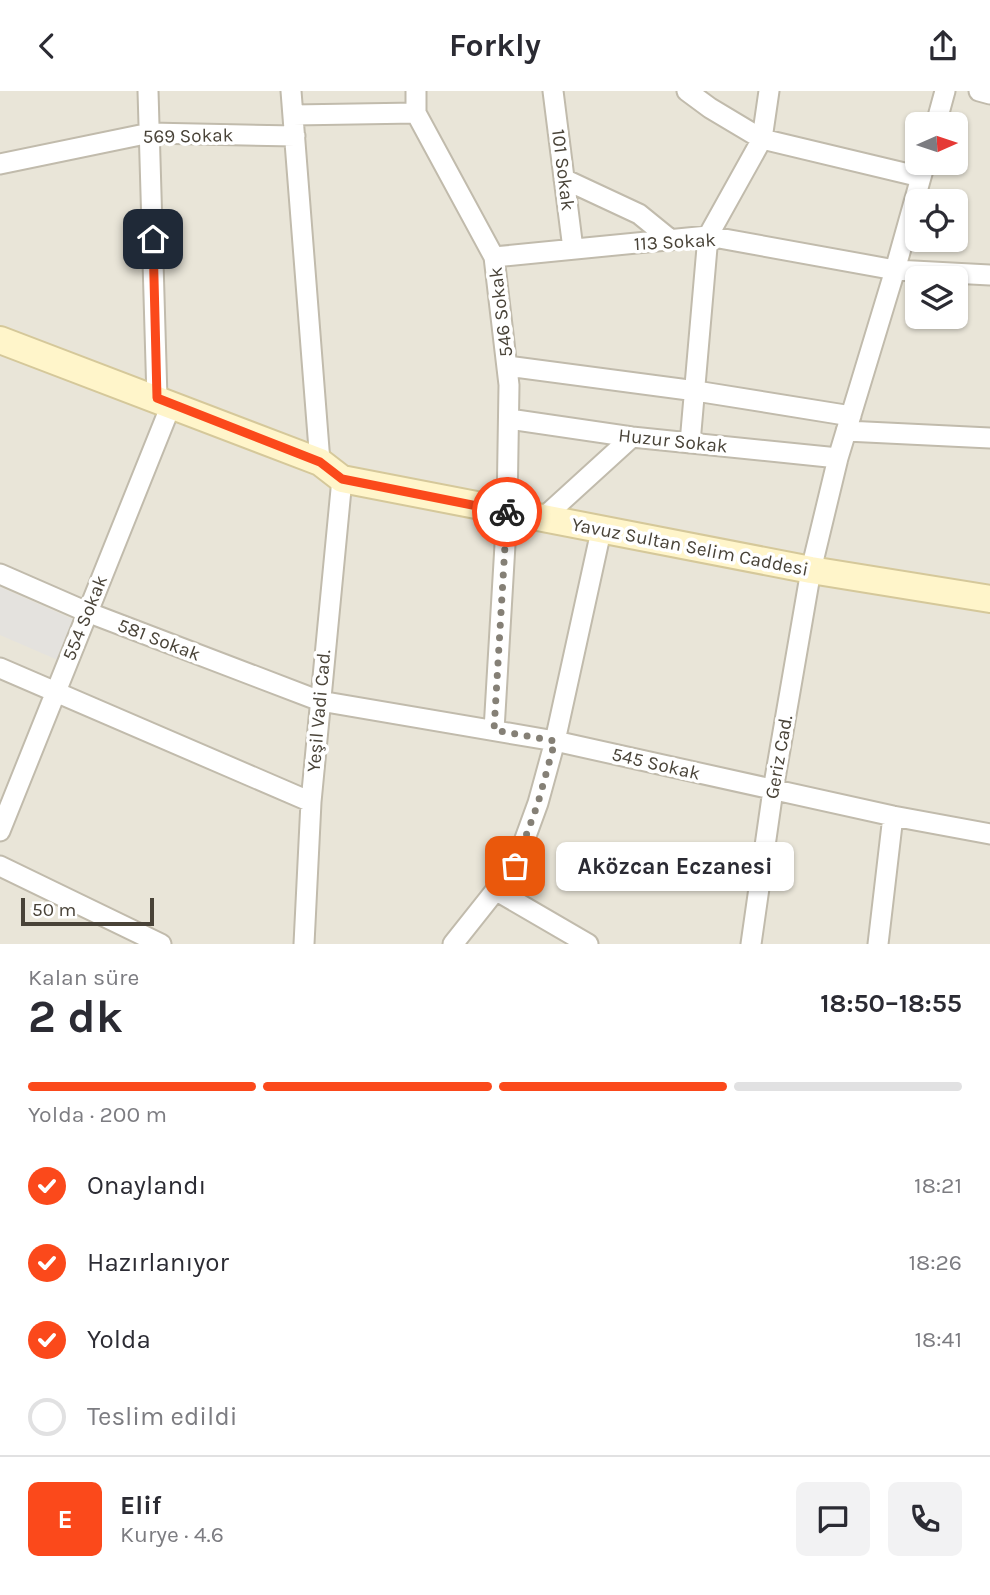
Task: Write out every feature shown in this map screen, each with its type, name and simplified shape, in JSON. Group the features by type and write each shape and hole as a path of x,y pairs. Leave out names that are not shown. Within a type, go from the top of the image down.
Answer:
{"street":[{"path":"148,91 164,401"},
{"path":"291,91 320,462"},
{"name":"546 Sokak","path":"416,91 416,113 494,257 507,366 509,419 507,511 494,730"},
{"name":"101 Sokak","path":"553,91 573,249"},
{"path":"687,91 762,139 905,167"},
{"path":"690,443 708,236 762,139 769,91"},
{"path":"939,112 945,91"},
{"path":"979,91 990,95"},
{"path":"293,115 416,113"},
{"name":"569 Sokak","path":"0,164 150,133 295,136"},
{"name":"Geriz Cad.","path":"751,944 773,790 811,570 838,458 922,175"},
{"path":"564,179 639,214 671,240"},
{"name":"113 Sokak","path":"494,257 708,236 895,270 990,275"},
{"name":"Yavuz Sultan Selim Caddesi","path":"0,340 320,462 342,479 811,570 990,599"},
{"path":"507,366 696,391 848,424 990,438"},
{"name":"554 Sokak","path":"0,831 88,612 164,401"},
{"name":"Huzur Sokak","path":"509,419 632,437 838,458"},
{"path":"542,519 632,437"},
{"name":"Yeşil Vadi Cad.","path":"304,944 311,802 342,479"},
{"path":"453,944 515,866 538,803 555,741 601,531"},
{"name":"581 Sokak","path":"0,574 88,612 320,701"},
{"path":"0,668 311,802"},
{"name":"545 Sokak","path":"320,701 555,741 893,816 990,834"},
{"path":"878,944 893,816"},
{"path":"0,866 161,944"},
{"path":"497,891 587,944"}],"shaded area":[{"path":"0,91 990,91 990,944 0,944"},
{"path":"0,587 77,621 60,661 0,635"}],"way so far":[{"path":"507,512 494,730 555,741 538,803 515,866"}],"place":[{"name":"Aközcan Eczanesi","path":"515,866"}],"route":[{"path":"153,239 157,398 320,462 342,479 507,512"}]}
